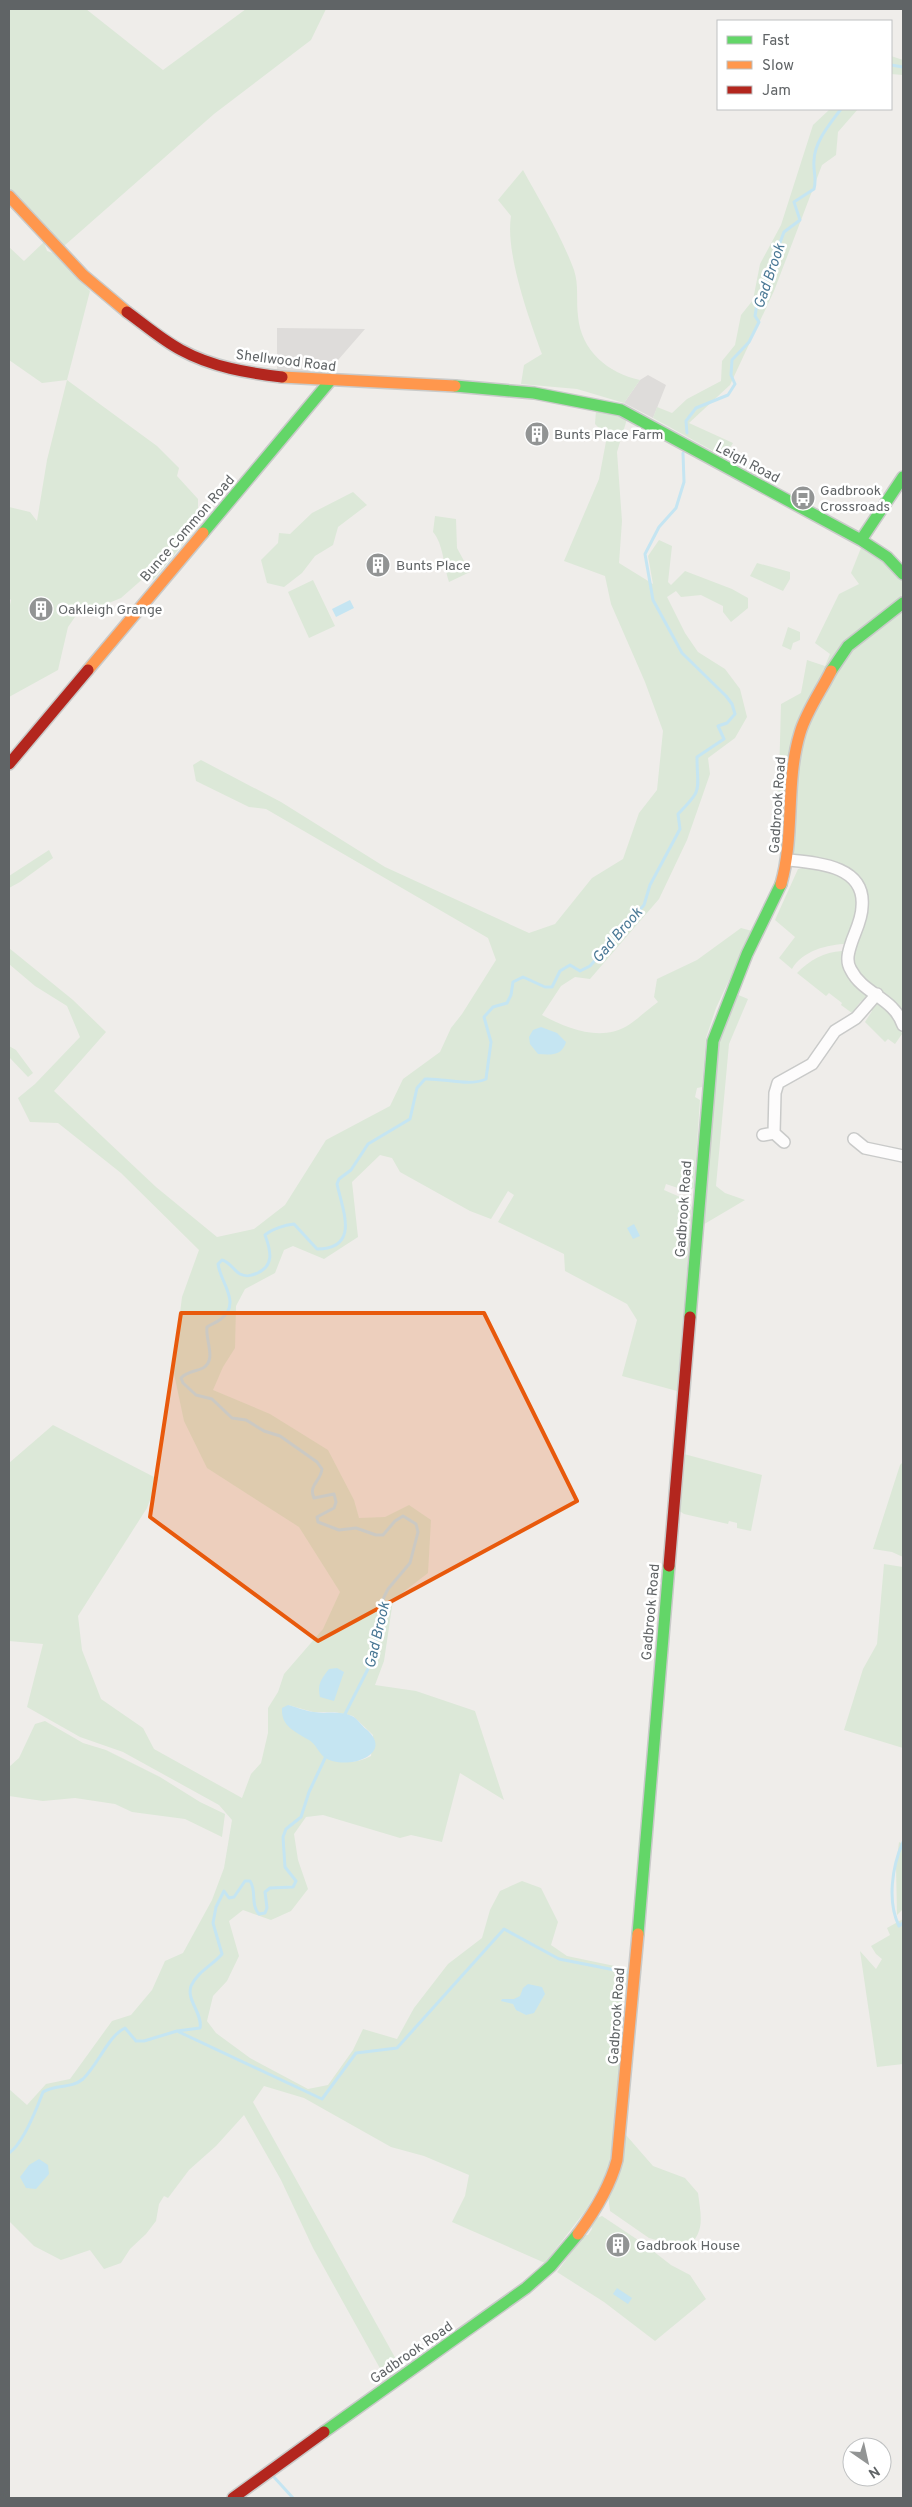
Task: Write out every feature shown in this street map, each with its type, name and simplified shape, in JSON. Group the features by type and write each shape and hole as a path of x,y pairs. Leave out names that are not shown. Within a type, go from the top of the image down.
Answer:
{"street":[{"name":"Shellwood Road","path":"9,196 95,288 182,350 227,368 330,381 441,385 494,390 581,400 621,410"},
{"name":"Bunce Common Road","path":"9,764 330,381"},
{"name":"Leigh Road","path":"621,410 861,540 887,557 903,574"},
{"path":"861,540 903,477"},
{"name":"Gadbrook Road","path":"233,2498 430,2356 522,2294 545,2274 562,2254 596,2208 612,2178 621,2133 626,2086 713,1041 746,954 782,886 788,860 793,764 800,731 836,661 848,646 903,603"},
{"path":"788,860 839,868 851,875 858,884 862,896 862,909 849,951 848,962 857,979 889,1002 900,1015 903,1025"},
{"path":"784,1142 769,1134 778,1083 812,1064 834,1031 856,1018 876,994"},
{"path":"854,1139 865,1148 903,1156"}],"highlighted area":[{"path":"181,1313 484,1313 577,1501 318,1641 150,1517"}],"shaded area":[{"path":"277,328 365,329 325,375 321,374 320,365 314,365 310,372 277,370"},
{"path":"648,375 666,385 653,418 624,403 640,380"}],"green space":[{"path":"9,9 86,9 163,70 246,9 326,9 311,40 214,114 64,246 9,189"},
{"path":"892,56 903,60 903,75 892,74"},
{"path":"829,110 857,110 838,132 836,155 822,165 774,291 730,385 689,423 733,443 724,457 653,418 657,407 672,413 687,399 721,381 722,361 735,345 741,315 753,300 760,264 781,225 813,125"},
{"path":"523,170 557,232 574,270 578,316 584,340 590,350 607,366 628,377 640,380 624,403 577,389 521,384 524,365 542,354 519,285 511,248 511,216 498,200"},
{"path":"44,242 47,251 53,253 90,291 67,380 42,383 9,360 9,247 24,261"},
{"path":"67,380 157,446 179,468 177,476 198,499 198,510 206,517 153,580 151,577 146,576 121,598 75,617 68,627 58,670 9,697 9,610 11,600 9,598 9,507 30,512 37,521 47,460"},
{"path":"596,410 627,419 617,452 622,521 619,563 653,584 648,556 659,540 672,546 668,582 671,585 685,571 732,589 748,598 748,608 731,622 723,612 723,606 701,595 681,597 676,591 667,597 685,633 698,652 725,669 740,689 747,717 735,738 708,758 710,774 687,840 659,899 590,979 575,977 561,986 542,1015 583,1031 606,1033 617,1031 627,1026 658,1002 654,997 657,979 697,960 741,928 752,931 716,1008 706,1038 702,1087 697,1088 695,1097 700,1100 694,1188 691,1189 684,1178 678,1184 678,1188 666,1184 664,1190 687,1200 692,1207 677,1391 622,1376 637,1320 627,1304 565,1271 564,1254 498,1222 514,1195 508,1191 491,1219 470,1211 400,1172 392,1158 380,1155 352,1182 358,1237 324,1259 293,1246 284,1250 275,1273 245,1289 236,1306 235,1348 223,1367 213,1390 270,1414 328,1450 354,1500 359,1518 385,1517 409,1505 431,1520 428,1573 393,1600 384,1661 375,1685 416,1691 475,1711 504,1800 460,1773 442,1842 411,1835 400,1838 323,1815 306,1817 294,1834 298,1860 308,1889 291,1911 271,1920 243,1910 229,1921 239,1956 227,1981 213,1996 207,2021 216,2033 250,2058 308,2089 328,2085 353,2050 363,2029 397,2039 414,2008 448,1964 482,1938 490,1910 500,1891 522,1881 541,1888 558,1922 551,1945 567,1956 629,1969 622,2007 619,2051 622,2074 608,2172 586,2210 545,2263 452,2222 465,2196 469,2175 424,2156 391,2147 304,2098 264,2086 253,2102 402,2370 387,2381 313,2248 281,2180 244,2115 216,2146 189,2170 168,2198 164,2196 159,2204 156,2221 146,2234 130,2249 121,2263 104,2269 90,2250 61,2260 34,2246 9,2221 9,2089 27,2105 46,2084 70,2079 112,2021 131,2015 152,1990 165,1961 183,1953 212,1900 224,1868 232,1820 219,1805 123,1752 80,1737 27,1707 43,1644 9,1641 9,1463 53,1425 158,1479 147,1508 78,1616 82,1650 101,1699 143,1728 154,1749 242,1798 251,1774 261,1763 268,1733 268,1708 278,1692 284,1674 323,1629 340,1592 299,1527 207,1468 184,1421 173,1369 182,1297 199,1250 121,1173 58,1123 30,1122 18,1098 35,1084 80,1037 67,1006 35,986 9,964 9,948 73,1000 106,1032 54,1091 156,1187 217,1237 254,1229 285,1205 326,1140 390,1106 403,1079 440,1052 451,1028 496,960 488,938 266,809 249,807 196,781 193,765 201,760 281,802 385,867 529,933 555,924 592,878 623,859 639,813 657,790 663,731 645,682 611,604 605,576 564,561 599,479 607,436 595,424","holes":["288,1705 313,1712 335,1712 353,1716 373,1735 371,1756 356,1761 343,1761 331,1757 312,1740"]},
{"path":"353,492 367,505 338,527 333,545 315,556 302,573 284,587 267,583 261,560 278,543 279,533 290,534 312,513"},
{"path":"435,516 456,519 457,548 470,572 449,582 439,542 433,532"},
{"path":"861,548 885,564 903,581 903,1013 898,1006 860,975 852,962 852,953 863,925 867,903 864,887 857,875 845,866 830,861 777,852 781,704 801,693 807,660 825,666 830,654 815,643 839,594 859,584 851,573"},
{"path":"757,563 790,572 790,579 783,591 750,576"},
{"path":"313,580 335,626 309,638 288,592"},
{"path":"788,627 800,632 800,640 793,643 791,650 782,646"},
{"path":"49,850 53,858 9,888 9,876"},
{"path":"808,867 835,874 850,884 855,890 858,899 857,910 847,944 832,945 809,953 796,963 792,969 779,958 795,937 775,920 798,869"},
{"path":"842,951 867,994 864,1004 861,1001 852,1013 829,993 826,996 797,973 807,964 818,958 829,953"},
{"path":"736,994 748,999 729,1044 716,1186 725,1193 745,1200 701,1226 717,1044"},
{"path":"879,1002 891,1011 901,1030 902,1034 895,1044 888,1039 885,1042 865,1022 872,1011 869,1008"},
{"path":"9,1046 16,1050 33,1073 28,1077 9,1057"},
{"path":"684,1454 762,1475 751,1531 737,1528 737,1523 729,1521 728,1524 684,1514 678,1510"},
{"path":"903,1462 903,1557 892,1552 873,1549 900,1465"},
{"path":"884,1564 903,1567 903,1748 844,1730 863,1669 877,1644"},
{"path":"45,1721 83,1743 106,1750 160,1777 200,1802 225,1814 222,1837 185,1819 132,1812 115,1804 75,1798 43,1801 9,1796 9,1767 19,1758 35,1724"},
{"path":"899,1842 903,1844 903,1909 897,1915 896,1866"},
{"path":"903,1919 903,2064 877,2067 860,1951 876,1969 882,1959 871,1946 890,1935 887,1928"},
{"path":"626,2135 653,2166 685,2178 698,2193 701,2217 699,2231 692,2243 685,2248 649,2238 610,2211 608,2195"},
{"path":"602,2216 671,2265 690,2275 706,2299 655,2341 604,2302 557,2272 584,2235 588,2235 592,2229 591,2225 597,2218"}],"water":[{"path":"350,600 354,608 336,617 332,609"},
{"path":"541,1027 557,1033 566,1042 562,1050 555,1054 538,1054 530,1044 529,1037 533,1030"},
{"path":"634,1224 640,1236 633,1239 627,1228"},
{"path":"337,1668 344,1672 334,1701 320,1697 319,1686 322,1679 329,1669"},
{"path":"288,1705 311,1711 342,1713 352,1716 374,1738 375,1746 372,1753 354,1762 343,1763 324,1757 311,1742 286,1724 282,1708"},
{"path":"528,1984 542,1987 545,1994 534,2013 526,2015 516,2010 513,2004 501,2001 502,1999 514,1999 520,1996 523,1988"},
{"path":"39,2159 48,2165 49,2174 36,2189 26,2188 20,2177 29,2165"},
{"path":"617,2288 632,2298 628,2304 613,2294"}],"waterway":[{"name":"Gad Brook","path":"892,65 903,67"},
{"name":"Gad Brook","path":"687,433 686,421 696,408 728,395 735,384 731,375 732,360 749,342 759,322 755,316 757,304 784,232 800,220 794,202 814,189 814,161 817,147 823,134 840,110"},
{"name":"Gad Brook","path":"344,1716 373,1659 384,1597 388,1589 410,1563 418,1532 416,1524 403,1516 395,1521 383,1535 376,1535 356,1528 339,1530 318,1522 317,1517 334,1508 336,1502 334,1494 314,1498 314,1486 322,1469 317,1462 280,1436 264,1431 246,1420 232,1418 212,1399 196,1395 183,1383 181,1378 203,1368 207,1364 210,1355 207,1327 221,1319 227,1313 230,1306 230,1299 218,1264 222,1260 225,1261 244,1276 261,1271 269,1263 270,1258 265,1235 275,1229 294,1224 317,1249 339,1243 344,1236 345,1227 345,1216 337,1184 339,1179 351,1170 368,1144 410,1119 417,1088 425,1079 464,1082 486,1079 491,1042 484,1017 493,1007 507,1003 511,995 513,982 523,977 545,987 552,987 560,971 570,965 580,971 590,966 644,905 650,885 680,829 678,814 695,794 698,783 697,757 724,739 718,726 727,723 735,714 732,704 726,696 682,653 653,600 645,554 659,527 676,508 684,482 683,453"},
{"name":"Gad Brook","path":"9,2153 24,2134 43,2092 73,2084 83,2079 113,2037 125,2028 136,2041 144,2041 177,2031 200,2028 199,2018 192,2002 190,1991 197,1977 222,1954 213,1923 216,1907 224,1891 229,1898 234,1897 245,1881 250,1881 256,1910 259,1914 265,1913 267,1908 265,1892 270,1888 293,1887 296,1881 285,1867 283,1837 286,1829 301,1817 309,1792 327,1754"},
{"path":"903,1842 896,1862 892,1884 895,1916 899,1926 903,1923"},
{"path":"179,2032 322,2099 356,2053 397,2048 504,1929 559,1959 630,1973"},
{"path":"273,2476 293,2498"}],"traffic: fast":[{"path":"203,533 330,381"},
{"path":"455,386 534,393 621,410 861,540 887,557 903,574"},
{"path":"861,540 903,477"},
{"path":"831,671 848,646 903,603"},
{"path":"690,1317 713,1041 747,954 781,884"},
{"path":"638,1934 669,1566"},
{"path":"324,2432 526,2288 551,2266 578,2234"}],"traffic: slow":[{"path":"9,196 83,275 127,312"},
{"path":"282,377 455,386"},
{"path":"88,670 203,533"},
{"path":"781,884 788,847 795,752 806,717 831,671"},
{"path":"578,2234 601,2198 617,2160 638,1934"}],"traffic: jam":[{"path":"127,312 167,342 193,356 230,368 282,377"},
{"path":"9,764 88,670"},
{"path":"669,1566 690,1317"},
{"path":"233,2498 324,2432"}],"place":[{"name":"Bunts Place Farm","path":"537,434"},
{"name":"Gadbrook Crossroads","path":"803,498"},
{"name":"Bunts Place","path":"378,565"},
{"name":"Oakleigh Grange","path":"41,609"},
{"name":"Gadbrook House","path":"618,2245"}]}
